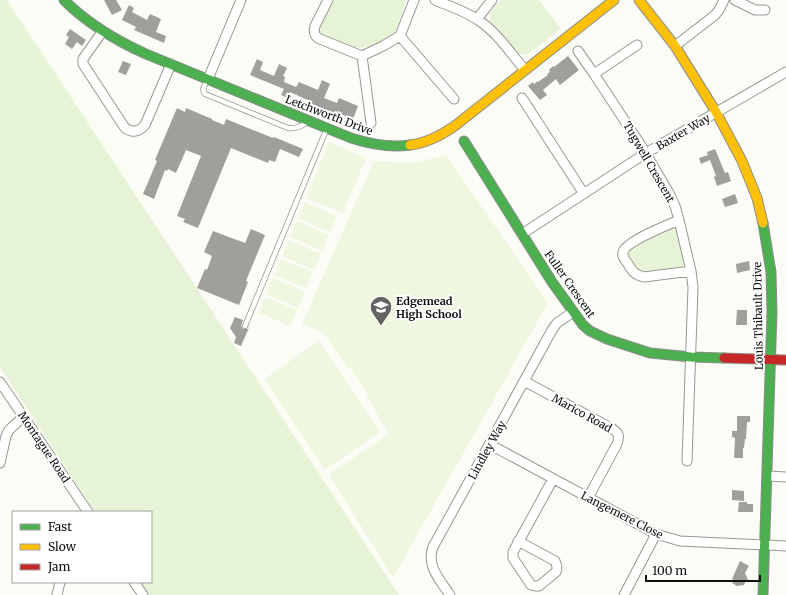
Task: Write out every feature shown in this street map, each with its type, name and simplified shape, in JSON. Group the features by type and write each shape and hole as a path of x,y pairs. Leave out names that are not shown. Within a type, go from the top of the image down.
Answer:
{"street":[{"name":"Letchworth Drive","path":"64,0 74,10 102,32 122,43 363,142 378,145 403,146 427,141 456,125 614,0"},
{"path":"208,79 240,2 230,0"},
{"path":"328,0 315,26 314,32 316,36 362,56 400,36 414,0"},
{"path":"435,0 477,19 494,32 525,70"},
{"path":"477,19 492,0"},
{"name":"Louis Thibault Drive","path":"639,0 675,46 716,112 742,161 756,198 765,233 771,272 772,312 764,595"},
{"path":"675,46 715,15 720,10 724,0"},
{"path":"735,0 755,10 765,10"},
{"path":"102,32 84,59 83,64 125,128 129,131 134,132 145,125 171,64"},
{"path":"400,36 454,99"},
{"path":"594,74 637,45"},
{"name":"Tugwell Crescent","path":"578,51 646,153 669,193 679,220 691,271 693,287 686,461"},
{"path":"362,56 371,123"},
{"name":"Baxter Way","path":"522,234 646,153 786,72"},
{"path":"522,98 584,194"},
{"name":"Fuller Crescent","path":"464,141 552,282 583,325 590,331 607,339 650,353 691,357 786,360"},
{"path":"679,220 645,234 626,247 623,255 634,273 641,277 691,271"},
{"name":"Lindley Way","path":"450,595 432,567 432,551 554,326 573,312"},
{"name":"Marico Road","path":"524,381 611,428 619,435 618,444 588,498"},
{"name":"Montague Road","path":"0,382 87,511"},
{"path":"0,462 6,436 9,430 23,417"},
{"name":"Langemere Close","path":"490,444 656,534 680,542 786,546"},
{"path":"768,476 786,477"},
{"path":"518,541 556,564 557,570 554,575 539,586 531,585 513,558 513,552 518,541 553,479"},
{"path":"624,595 656,534"},
{"path":"56,595 60,583"},
{"path":"135,583 143,595"}],"lane":[{"path":"208,79 203,89 205,94 288,128 301,127 309,121"},
{"path":"245,326 327,128"}],"green space":[{"path":"0,0 7,0 399,595 150,595 142,583 152,583 152,511 94,511 0,367"},
{"path":"333,0 406,0 398,26 392,36 372,46 357,48 321,35 318,32 320,23"},
{"path":"500,0 539,0 561,29 527,55 519,54 490,21 490,13"},
{"path":"329,142 366,158 343,213 306,198"},
{"path":"446,155 548,303 393,578 329,474 389,434 366,395 368,394 350,368 348,369 323,332 302,324 374,161 413,163"},
{"path":"305,202 337,216 330,232 298,218"},
{"path":"297,221 329,235 322,251 290,237"},
{"path":"674,227 677,229 685,265 684,267 640,274 628,258 628,251 646,237"},
{"path":"289,240 321,254 314,270 282,256"},
{"path":"281,259 313,272 306,288 274,275"},
{"path":"273,278 305,292 298,308 266,294"},
{"path":"265,297 297,310 291,326 259,313"},
{"path":"319,341 380,432 325,470 264,379"}],"building":[{"path":"104,0 116,0 122,10 112,15"},
{"path":"129,5 134,8 132,12 147,20 150,14 161,19 156,32 166,36 164,43 134,30 136,27 122,20"},
{"path":"70,29 86,40 82,46 77,42 72,49 65,44 69,37 66,35"},
{"path":"568,56 579,70 560,85 556,79 543,90 547,95 540,100 528,86 533,82 534,84 538,82 548,75 547,74 550,72 549,70 553,66 554,67"},
{"path":"257,59 263,62 260,70 274,76 279,64 287,68 283,76 285,77 284,82 296,87 299,82 318,90 322,80 330,84 324,98 337,103 339,98 358,106 353,119 338,113 336,119 330,117 331,112 290,92 288,98 281,95 284,89 250,75"},
{"path":"123,61 131,64 126,75 118,72"},
{"path":"177,108 185,112 186,108 224,125 226,119 303,149 299,157 280,149 275,162 269,160 268,163 231,148 198,228 183,222 185,219 177,216 201,156 186,150 176,173 168,169 167,171 165,170 154,199 143,194 157,161 155,160"},
{"path":"715,149 725,173 728,172 731,181 717,186 714,177 716,176 710,160 701,164 699,158 708,155 707,152"},
{"path":"735,194 738,203 725,207 722,199"},
{"path":"251,229 265,235 246,281 248,282 239,305 197,288 205,269 207,270 212,256 204,252 213,231 245,243"},
{"path":"749,261 750,270 737,273 736,264"},
{"path":"737,310 747,310 747,325 736,325"},
{"path":"235,317 243,320 241,326 243,329 248,329 251,323 241,346 234,343 236,337 230,328"},
{"path":"737,416 750,416 750,422 747,422 743,458 734,458 735,438 732,437 732,431 737,431"},
{"path":"732,490 744,491 744,501 732,500"},
{"path":"739,502 753,504 753,512 738,512"},
{"path":"740,561 749,566 745,573 748,580 744,585 737,586 732,583 734,580 732,579"}],"traffic: fast":[{"path":"64,0 73,9 102,31 146,54 351,138 380,145 410,145"},
{"path":"464,141 552,282 583,325 590,331 607,339 650,353 691,357 724,358"},
{"path":"763,223 771,272 772,312 763,595"}],"traffic: slow":[{"path":"410,145 434,138 456,125 614,0"},
{"path":"639,0 675,46 716,112 742,161 757,198 763,223"}],"traffic: jam":[{"path":"724,358 786,360"}],"place":[{"name":"Edgemead High School","path":"381,326"}]}
